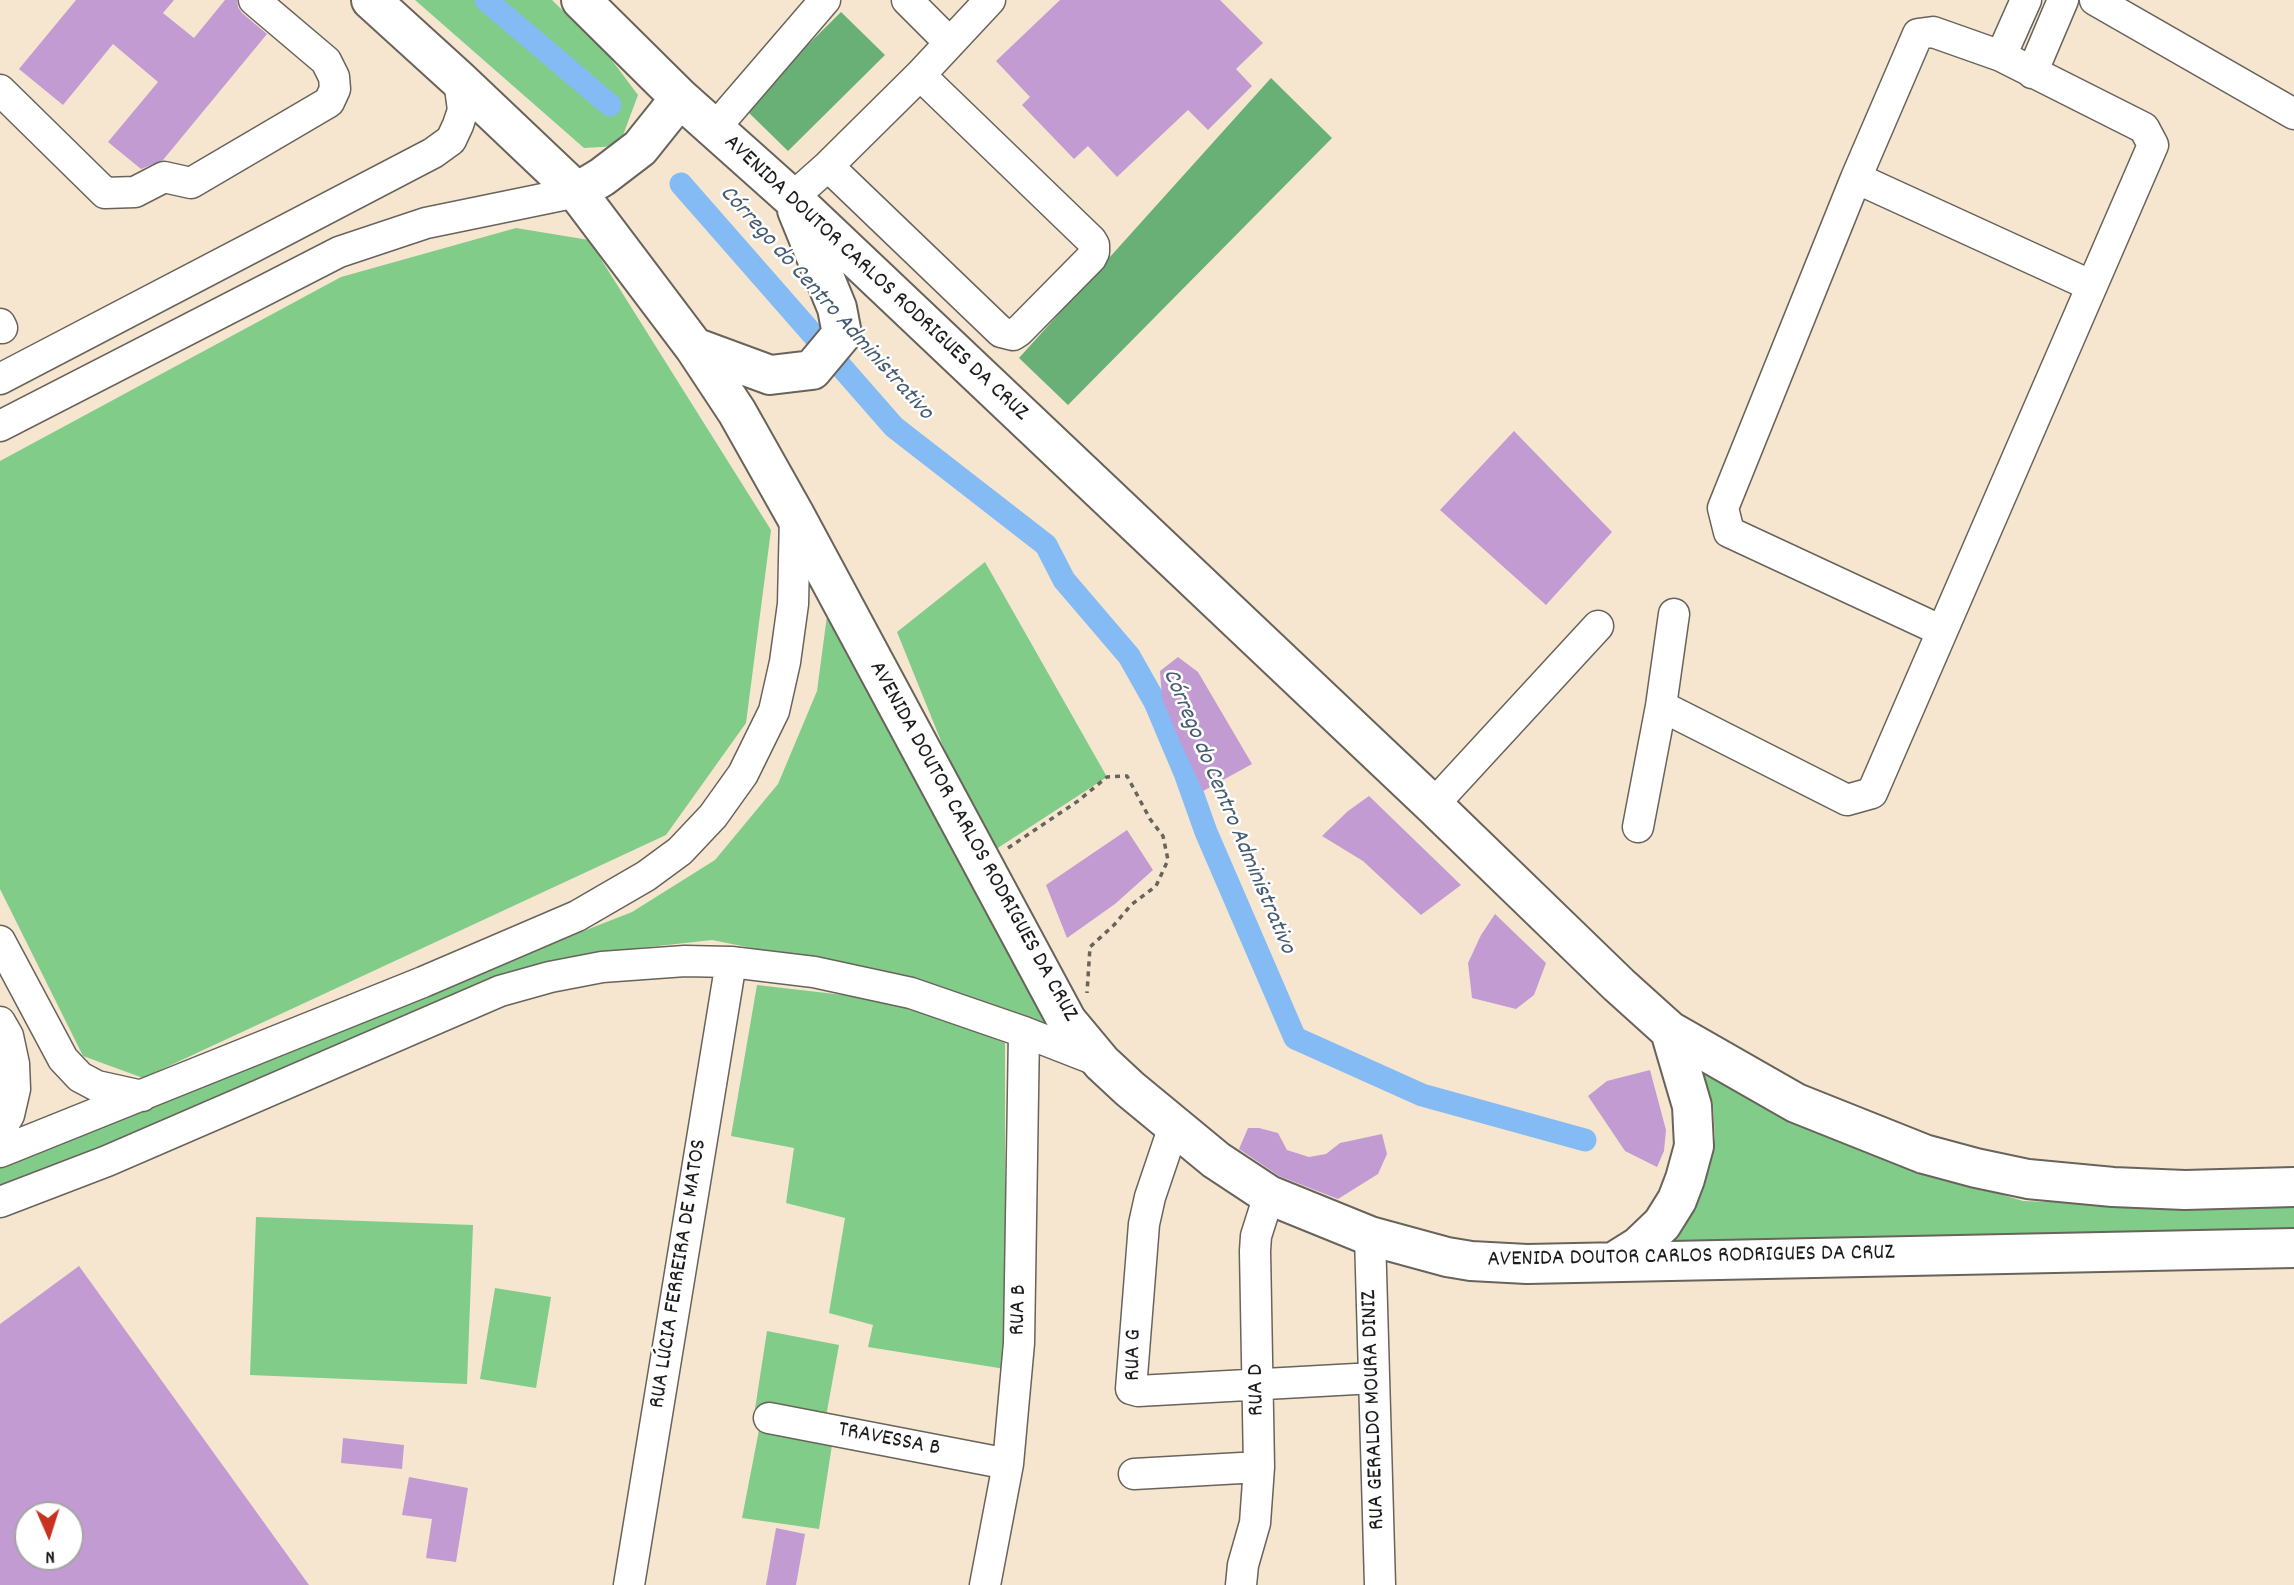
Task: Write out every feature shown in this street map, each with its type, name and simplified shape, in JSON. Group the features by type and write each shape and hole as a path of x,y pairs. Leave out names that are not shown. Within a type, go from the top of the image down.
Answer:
{"main road":[{"name":"AVENIDA DOUTOR CARLOS RODRIGUES DA CRUZ","path":"371,0 577,192 694,347 737,412 1067,1021 1102,1063 1130,1089 1216,1160 1269,1195 1370,1236 1447,1257 1527,1264 2294,1248"},
{"name":"AVENIDA DOUTOR CARLOS RODRIGUES DA CRUZ","path":"581,0 680,98 792,198 1670,1031 1796,1103 1924,1154 1976,1168 2028,1179 2113,1187 2185,1190 2294,1187"},
{"path":"577,192 603,177 640,148 680,98"},
{"path":"694,347 770,375 813,370 842,334 836,307 792,198"},
{"path":"1615,1261 1639,1246 1662,1224 1685,1179 1694,1146 1692,1106 1670,1031"}],"street":[{"path":"0,90 105,193 135,192 164,177 191,183 329,102 335,89 334,77 326,61 254,0"},
{"path":"714,129 825,0"},
{"path":"907,0 950,43"},
{"path":"792,198 920,75 990,0"},
{"path":"2001,57 2026,0"},
{"path":"2032,73 2063,0"},
{"path":"2095,0 2294,114"},
{"path":"1661,706 1847,800 1872,793 2153,145 2144,128 2001,57 1933,32 1918,34 1856,178 1723,508 1729,532 1942,631"},
{"path":"828,166 1001,332 1013,335 1019,331 1091,258 1094,245 920,75"},
{"path":"0,379 433,153 451,139 458,125 463,110 459,80"},
{"path":"1856,178 2092,286"},
{"path":"0,426 340,252 426,223 577,192"},
{"path":"0,1152 424,982 577,916 646,876 680,851 713,816 743,775 774,711 785,662 793,604 794,515"},
{"path":"1638,827 1661,706 1674,614"},
{"path":"1433,805 1598,626"},
{"path":"0,941 63,1059 80,1076 97,1086 142,1096"},
{"path":"0,1202 107,1161 500,991 550,977 602,967 685,961 731,962 814,972 911,993 1024,1032 1102,1063"},
{"name":"RUA LÚCIA FERREIRA DE MATOS","path":"629,1585 731,962"},
{"path":"0,1022 8,1036 14,1064 15,1088 9,1115 0,1130"},
{"name":"RUA B","path":"985,1585 1008,1464 1021,1311 1024,1032"},
{"name":"RUA G","path":"1174,1125 1144,1224 1130,1389 1138,1391 1374,1378"},
{"name":"RUA D","path":"1241,1585 1244,1560 1255,1523 1259,1467 1256,1236 1269,1195"},
{"name":"RUA GERALDO MOURA DINIZ","path":"1370,1236 1380,1585"},
{"name":"TRAVESSA B","path":"769,1418 1008,1464"},
{"path":"1134,1474 1259,1467"}],"path":[{"path":"1006,849 1078,802 1107,777 1127,776 1144,809 1163,836 1168,860 1156,887 1131,905 1090,947 1086,1002"}],"green space":[{"path":"415,0 552,0 608,55 638,95 619,146 584,148"},
{"path":"841,12 885,55 788,151 744,108"},
{"path":"1271,78 1332,138 1068,405 1019,358"},
{"path":"516,228 589,240 771,530 746,723 666,835 143,1078 83,1056 0,889 0,461 341,277"},
{"path":"985,562 1107,777 987,855 897,632"},
{"path":"830,593 1066,1032 896,977 712,940 631,949 508,976 0,1190 0,1160 632,912 715,860 778,784 817,691"},
{"path":"757,985 896,1001 1005,1043 1005,1369 868,1347 873,1325 829,1313 845,1218 786,1203 794,1148 731,1136"},
{"path":"1695,1068 1780,1117 1914,1168 2023,1201 2217,1208 2294,1206 2294,1247 1636,1264 1671,1240 1697,1203 1715,1139 1713,1103"},
{"path":"256,1217 473,1225 467,1384 250,1375"},
{"path":"495,1288 551,1297 536,1388 480,1379"},
{"path":"767,1331 839,1345 825,1422 755,1409"},
{"path":"759,1430 832,1445 819,1529 742,1518"}],"building":[{"path":"76,0 174,0 163,13 194,38 225,0 237,0 242,13 267,34 163,160 141,169 108,142 158,82 113,44 63,105 19,69"},
{"path":"1060,0 1220,0 1263,43 1236,69 1252,86 1208,130 1188,110 1117,177 1088,146 1074,159 1022,105 1030,97 996,61"},
{"path":"1514,431 1612,532 1546,605 1440,510"},
{"path":"1178,657 1198,672 1252,764 1203,791 1162,698 1160,671"},
{"path":"1369,796 1461,885 1421,915 1363,861 1322,836 1348,811"},
{"path":"1127,830 1153,870 1115,904 1067,938 1046,885"},
{"path":"1495,914 1546,963 1534,995 1516,1009 1472,998 1468,963 1481,935"},
{"path":"1650,1070 1666,1130 1664,1151 1657,1167 1625,1151 1588,1096 1607,1081"},
{"path":"1248,1128 1278,1133 1287,1150 1309,1157 1326,1154 1340,1143 1382,1134 1387,1154 1378,1174 1338,1199 1279,1176 1239,1149"},
{"path":"79,1266 309,1585 0,1585 0,1324"},
{"path":"343,1438 404,1445 402,1469 341,1463"},
{"path":"409,1477 468,1488 456,1562 426,1558 432,1519 402,1515"},
{"path":"776,1528 805,1534 796,1585 766,1585"}],"waterway":[{"path":"486,0 610,105"},
{"name":"Córrego do Centro Administrativo","path":"681,184 894,427 1046,545 1064,580 1129,656 1155,702 1206,832 1295,1038 1422,1095 1585,1140"}]}
